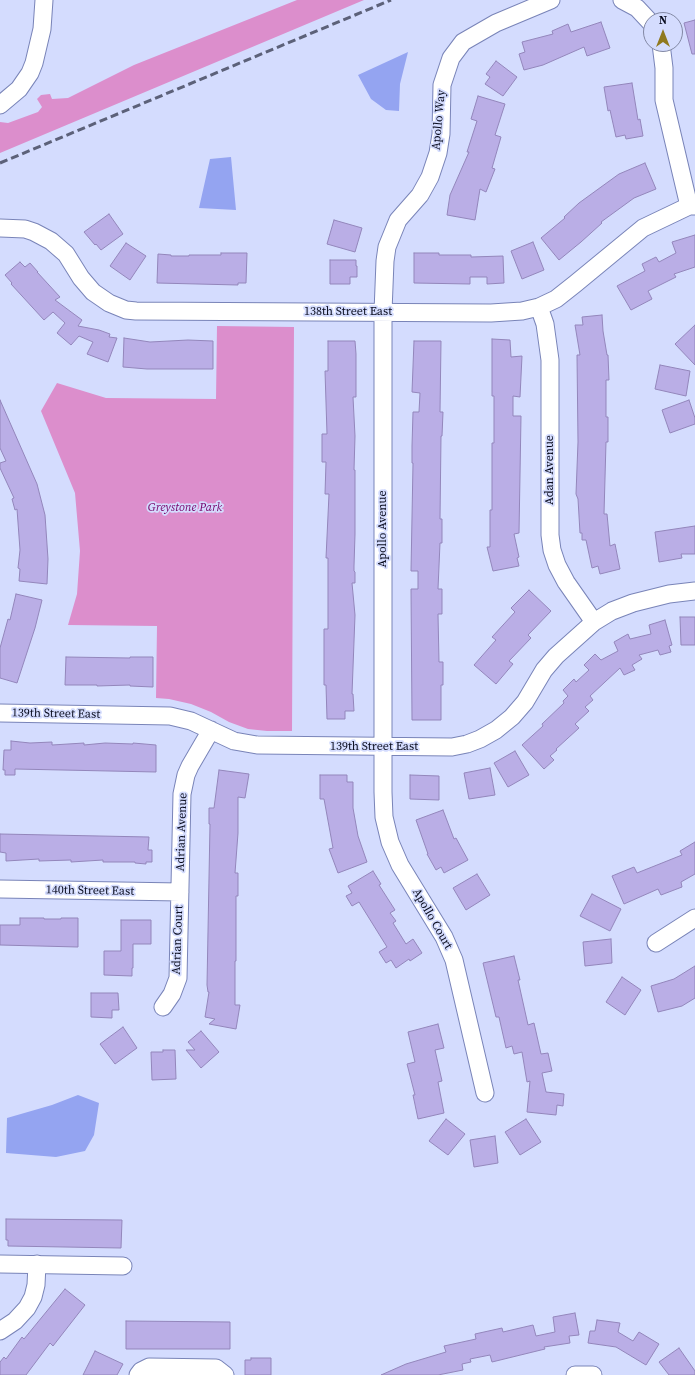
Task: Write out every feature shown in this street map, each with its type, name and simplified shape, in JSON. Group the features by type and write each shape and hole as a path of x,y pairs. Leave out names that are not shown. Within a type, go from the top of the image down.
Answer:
{"street":[{"path":"0,105 19,89 28,77 34,63 39,48 44,0"},
{"name":"Apollo Way","path":"383,312 387,247 398,220 420,195 430,177 438,153 441,134 442,85 451,58 463,42 496,23 551,0"},
{"path":"622,0 637,8 643,14"},
{"path":"662,52 664,68 664,100 692,206"},
{"name":"138th Street East","path":"0,228 25,229 43,236 66,254 72,261 81,278 93,292 109,303 126,310 136,312 492,313 522,311 539,307 556,299 643,228 692,206"},
{"name":"Adan Avenue","path":"539,307 545,324 550,360 550,535 552,550 557,565 566,582 594,622"},
{"name":"Apollo Avenue","path":"383,312 383,747"},
{"name":"139th Street East","path":"0,713 170,716 191,721 234,741 257,746 452,747 467,744 480,739 496,730 512,717 525,702 544,670 556,656 594,622 612,611 633,603 669,594 695,591"},
{"name":"Adrian Avenue","path":"180,892 181,804 184,785 190,766 211,730"},
{"name":"Apollo Court","path":"383,747 383,805 390,842 400,865 438,926 449,948 457,972 485,1093"},
{"name":"140th Street East","path":"0,889 180,892"},
{"name":"Adrian Court","path":"163,1007 172,994 178,978 180,892"},
{"path":"656,943 695,918"},
{"path":"0,1264 123,1266"},
{"path":"0,1331 15,1320 27,1308 33,1297 36,1285 37,1264"},
{"path":"138,1375 141,1371 149,1367 216,1368 225,1375"},
{"path":"575,1375 593,1375"}],"green space":[{"path":"297,0 364,0 0,153 0,122 8,123 38,112 42,107 37,99 41,95 50,94 52,99 68,98 134,65"},
{"name":"Greystone Park","path":"217,326 294,327 292,731 248,729 229,722 211,712 191,704 169,699 156,698 157,626 68,625 77,594 80,551 75,493 41,411 57,383 106,398 216,399"}],"water":[{"path":"408,52 400,84 399,111 386,110 371,99 358,75"},
{"path":"231,157 236,210 199,208 210,159"},
{"path":"78,1095 99,1103 94,1135 85,1151 56,1157 6,1153 7,1118 52,1105"}],"building":[{"path":"695,20 695,54 692,54 684,23"},
{"path":"601,22 610,48 587,56 584,47 543,65 524,70 519,54 525,52 522,42 553,34 552,31 568,24 571,32"},
{"path":"496,61 517,77 503,96 485,84 490,77 486,74"},
{"path":"632,83 638,120 640,119 643,136 626,139 625,135 616,137 610,110 608,111 604,87"},
{"path":"478,96 505,104 495,135 501,137 492,168 495,169 486,192 480,189 475,220 447,215 450,195 469,152 467,152 477,121 471,119"},
{"path":"645,163 656,189 634,198 601,222 602,223 559,260 541,238 565,218 564,217 579,203 619,174"},
{"path":"109,214 123,234 101,250 84,232"},
{"path":"334,220 362,228 355,252 327,244"},
{"path":"695,235 695,267 674,274 676,277 648,291 652,299 631,310 617,286 645,271 642,264 656,257 659,262 676,253 672,242"},
{"path":"533,242 544,270 522,279 511,251"},
{"path":"126,243 146,256 130,280 110,266"},
{"path":"221,253 247,253 246,283 238,283 238,285 157,283 158,254 189,256 221,255"},
{"path":"414,253 471,255 471,257 503,256 504,283 487,284 487,277 470,277 470,284 414,283"},
{"path":"330,260 356,260 357,277 350,277 350,284 330,284"},
{"path":"20,262 25,267 30,263 60,297 55,300 82,320 78,326 99,330 110,334 109,337 117,338 108,362 87,354 93,342 79,336 71,345 57,333 65,323 53,312 44,320 11,284 12,283 5,275"},
{"path":"602,315 603,331 608,355 609,380 606,380 608,442 606,442 604,514 607,514 610,546 615,544 620,569 600,574 598,566 592,568 586,540 582,540 582,533 580,533 578,499 576,494 578,442 577,355 580,355 575,325 583,325 582,317"},
{"path":"695,325 695,365 675,344"},
{"path":"124,338 150,342 188,340 213,341 213,369 147,369 123,367"},
{"path":"492,339 510,340 511,357 522,356 520,397 513,396 513,416 521,416 519,533 514,534 519,557 517,558 519,566 493,571 487,547 490,547 490,510 492,510 492,443 494,443"},
{"path":"328,341 355,341 356,354 356,397 353,397 355,436 355,583 352,583 355,615 352,694 354,711 345,711 345,719 327,719 326,685 324,685 324,629 328,629 328,558 326,558 329,494 325,494 326,462 322,462 322,434 327,434 325,371 328,371"},
{"path":"414,341 441,341 440,412 443,412 441,436 440,519 442,519 442,543 440,543 438,589 442,589 442,614 438,614 439,662 443,662 443,685 441,685 441,720 412,720 411,589 418,589 418,571 411,571 412,446 413,412 419,412 420,393 412,392"},
{"path":"660,365 690,371 686,396 655,389"},
{"path":"0,400 37,484 45,515 48,559 47,584 19,581 20,569 18,568 20,550 17,509 15,510 12,499 14,498 0,468 0,463 6,461 0,448"},
{"path":"689,400 695,418 695,424 670,433 662,410"},
{"path":"695,526 695,554 681,554 682,558 659,562 655,532"},
{"path":"529,590 551,611 528,635 531,638 509,661 513,664 496,684 474,665 496,640 492,637 515,612 511,608"},
{"path":"16,594 42,600 35,628 17,683 0,678 0,648 8,619 10,620"},
{"path":"680,617 695,617 695,645 681,645"},
{"path":"665,620 672,645 669,646 671,652 660,655 658,650 639,655 642,659 632,665 635,670 624,675 620,668 590,696 593,700 585,707 589,711 575,724 579,728 550,756 554,760 544,769 522,745 543,726 542,724 564,703 563,701 568,696 563,690 574,679 576,682 589,670 584,665 595,654 601,660 618,651 614,642 628,634 630,639 651,634 649,625"},
{"path":"66,657 153,657 153,687 130,685 65,685"},
{"path":"11,741 30,743 52,742 52,745 84,743 84,745 133,743 156,745 156,772 15,769 15,775 5,775 5,770 3,770 4,750 11,750"},
{"path":"515,751 529,775 508,787 494,763"},
{"path":"490,768 495,795 469,799 464,773"},
{"path":"219,770 249,774 245,798 238,797 238,833 235,873 238,873 238,896 236,896 235,1005 240,1005 236,1029 209,1024 215,1019 205,1017 209,992 207,985 209,808 214,808"},
{"path":"320,775 347,775 347,782 353,782 353,808 358,836 367,862 338,873 329,849 333,848 324,799 320,799"},
{"path":"410,775 439,776 439,800 410,799"},
{"path":"443,810 454,839 456,838 468,860 444,873 441,867 436,870 427,854 416,820"},
{"path":"0,834 149,837 148,850 152,850 152,862 146,862 146,864 135,862 103,862 103,860 71,862 71,860 39,861 39,859 6,861 6,853 0,852"},
{"path":"695,842 695,874 681,882 682,887 661,895 658,889 624,904 612,876 634,867 637,873 682,855 680,851"},
{"path":"373,871 381,884 379,885 395,910 390,913 396,921 393,923 406,944 413,939 422,953 410,961 409,959 396,968 391,960 386,963 379,952 387,947 359,902 352,906 346,896 352,893 348,886"},
{"path":"477,874 490,895 466,910 453,888"},
{"path":"592,894 621,909 610,931 580,916"},
{"path":"20,918 78,918 78,947 0,945 0,925 20,925"},
{"path":"121,920 151,920 151,944 133,944 132,976 104,975 104,951 121,951"},
{"path":"611,939 612,963 585,966 583,942"},
{"path":"514,956 528,1025 534,1023 541,1054 548,1053 552,1071 542,1073 546,1092 564,1094 563,1106 557,1105 556,1115 527,1112 530,1081 527,1082 522,1052 514,1054 512,1046 506,1048 499,1017 496,1017 483,963"},
{"path":"695,966 695,998 682,1006 658,1012 651,986 674,979"},
{"path":"622,977 641,990 625,1015 606,1002"},
{"path":"91,993 118,993 119,1010 112,1010 112,1018 91,1017"},
{"path":"438,1024 444,1048 435,1050 442,1081 438,1082 444,1113 418,1119 413,1095 415,1095 407,1064 415,1062 408,1032"},
{"path":"123,1027 137,1048 115,1064 100,1044"},
{"path":"201,1031 219,1052 201,1068 186,1050 195,1050 188,1042"},
{"path":"163,1050 175,1050 176,1079 152,1080 151,1052 163,1052"},
{"path":"446,1119 465,1134 448,1155 429,1141"},
{"path":"526,1119 541,1142 520,1155 505,1132"},
{"path":"495,1136 498,1163 474,1167 470,1140"},
{"path":"6,1219 122,1220 121,1248 8,1246 8,1240 6,1240"},
{"path":"65,1289 85,1305 53,1346 50,1343 26,1375 0,1375 0,1362 4,1357 6,1359 22,1337 24,1339"},
{"path":"575,1313 579,1335 569,1336 570,1343 544,1347 545,1349 492,1362 490,1355 470,1359 471,1362 462,1364 463,1370 438,1375 381,1375 406,1364 446,1352 444,1346 476,1339 475,1334 502,1328 503,1332 533,1325 536,1336 555,1332 553,1317"},
{"path":"597,1320 620,1323 618,1332 633,1341 639,1332 659,1344 646,1365 616,1347 588,1343 590,1331 595,1331"},
{"path":"126,1321 230,1322 230,1349 126,1349"},
{"path":"679,1348 695,1371 695,1375 669,1375 659,1362"},
{"path":"95,1351 123,1364 117,1375 83,1375"},
{"path":"251,1358 271,1358 271,1375 245,1375 245,1360 251,1360"}],"railway":[{"path":"0,163 391,0"}]}
